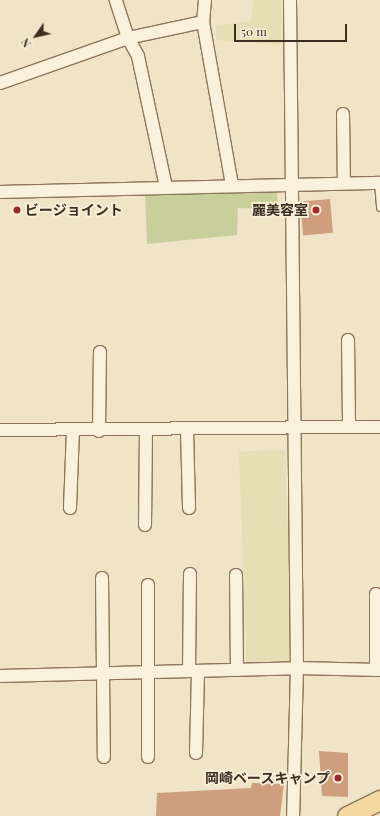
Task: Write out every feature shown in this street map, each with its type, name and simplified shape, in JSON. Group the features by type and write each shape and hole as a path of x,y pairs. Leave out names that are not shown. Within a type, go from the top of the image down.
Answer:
{"main road":[{"path":"347,816 380,800"}],"street":[{"path":"116,0 128,38 138,56 166,187"},
{"path":"205,0 203,22 232,185"},
{"path":"290,0 293,426 297,668 293,816"},
{"path":"0,83 128,38 203,22"},
{"path":"343,114 344,183"},
{"path":"0,192 232,185 379,183"},
{"path":"348,340 349,427"},
{"path":"99,431 100,352"},
{"path":"0,430 146,431 293,426 380,427"},
{"path":"187,430 189,508"},
{"path":"70,508 73,431"},
{"path":"145,525 146,431"},
{"path":"190,574 196,753"},
{"path":"236,575 237,670"},
{"path":"102,578 104,757"},
{"path":"148,585 146,672 148,757"},
{"path":"0,676 297,668 378,670 376,594"}],"lane":[{"path":"379,183 380,208"}],"shaded area":[{"path":"253,0 282,0 281,45 216,40 216,26 251,21"},
{"path":"285,450 292,661 246,662 239,452"}],"green space":[{"path":"277,192 278,209 238,208 237,235 147,244 145,193"}],"building":[{"path":"330,199 333,233 303,235 300,202"},
{"path":"319,751 348,753 348,797 322,796"},
{"path":"252,783 284,784 280,816 156,816 157,793 251,788"}],"place":[{"name":"ビージョイント","path":"17,210"},
{"name":"麗美容室","path":"316,210"},
{"name":"岡崎ベースキャンプ","path":"338,778"}]}
